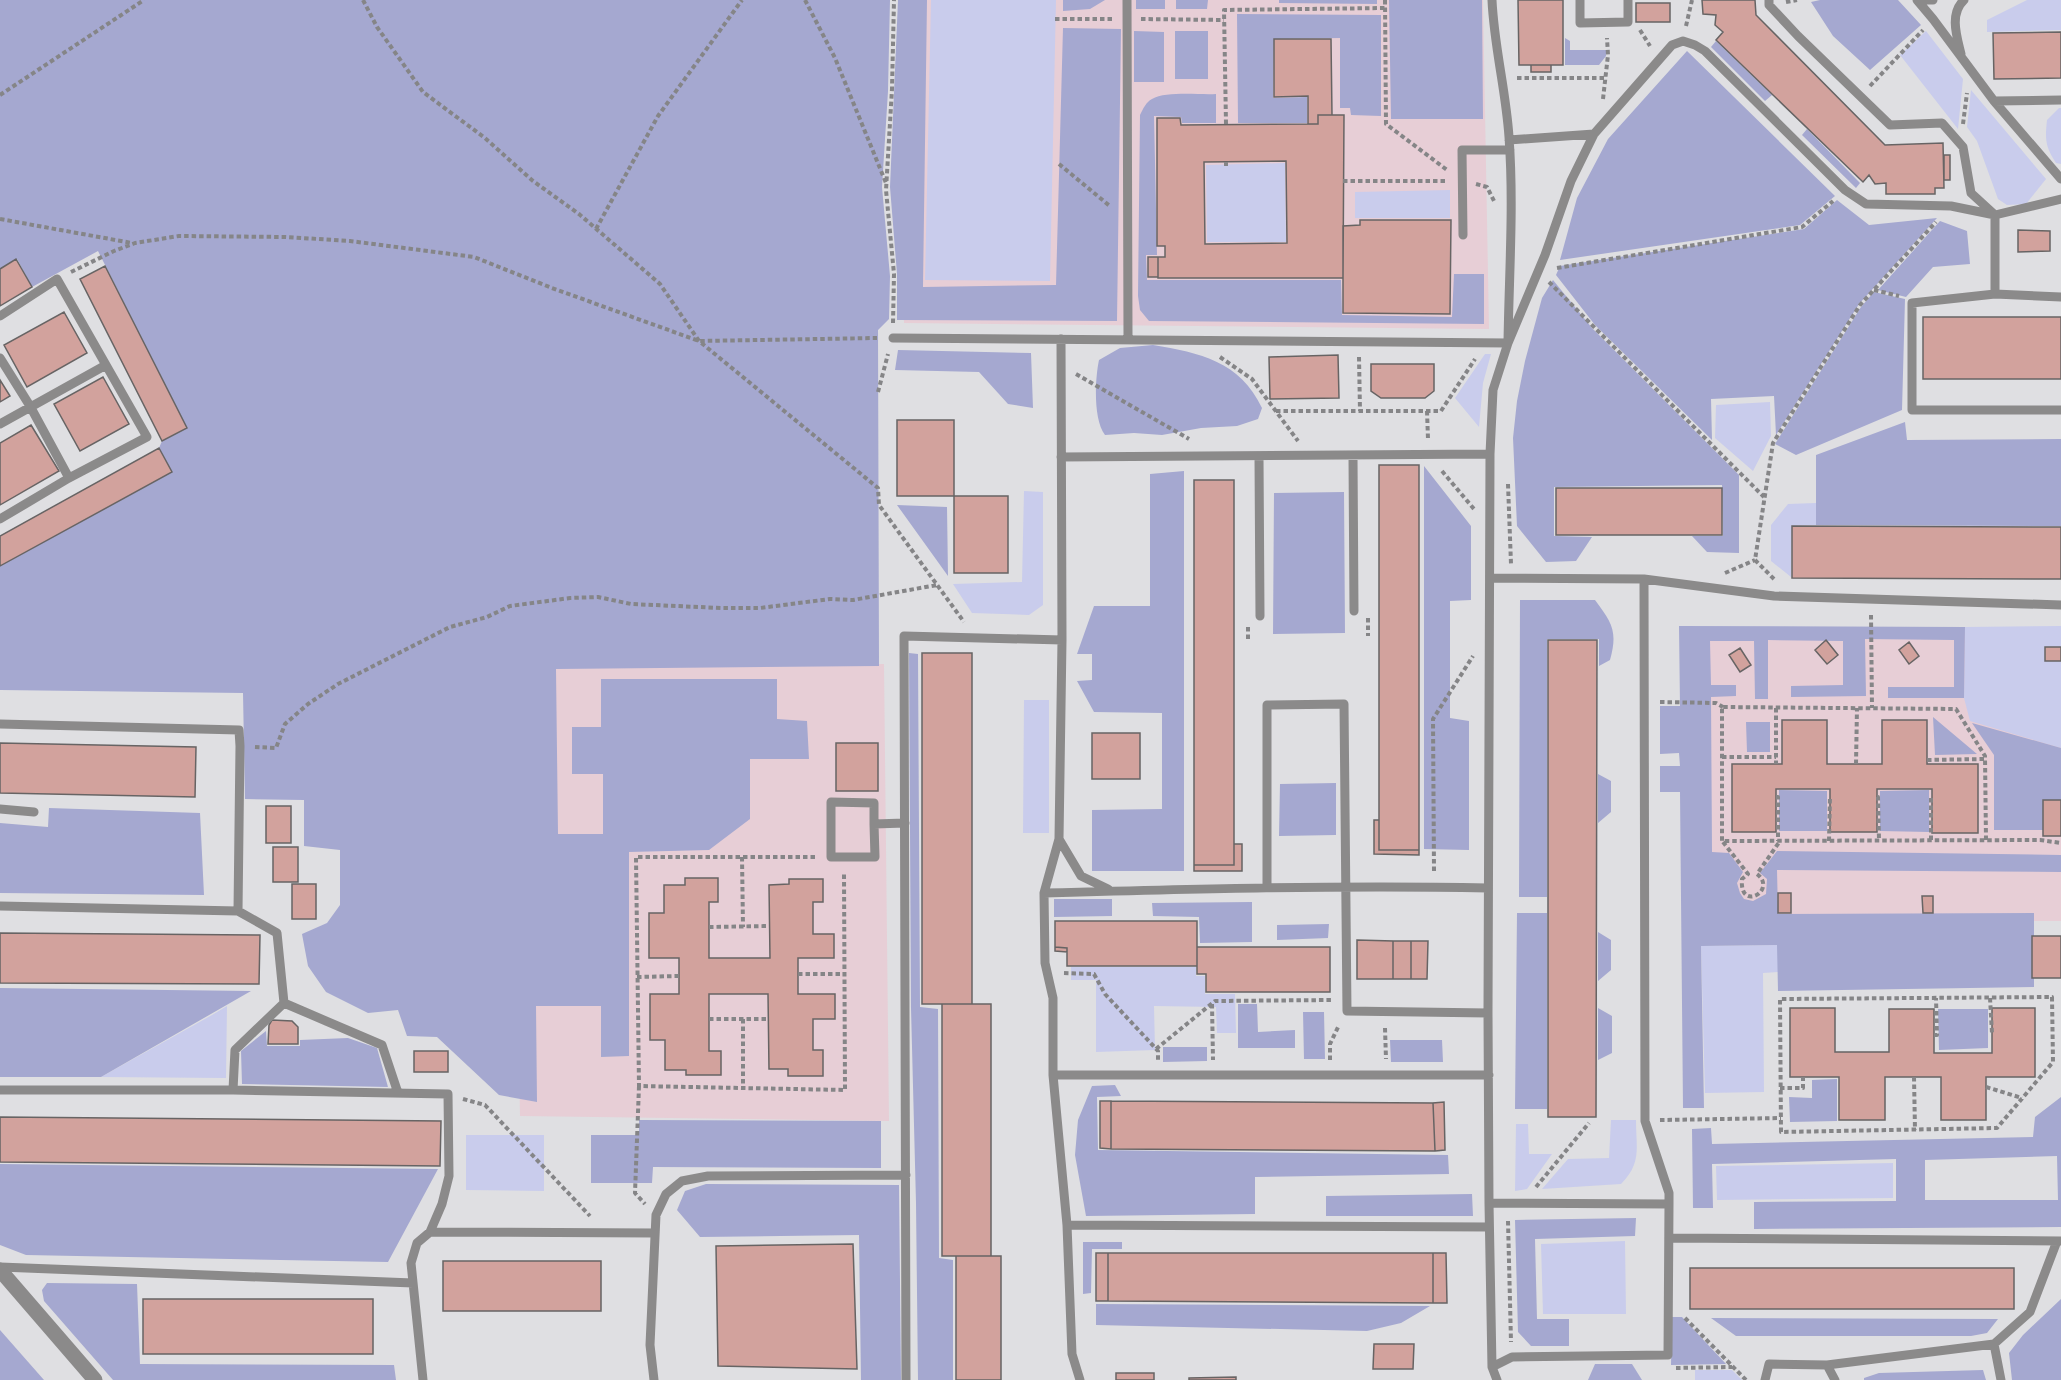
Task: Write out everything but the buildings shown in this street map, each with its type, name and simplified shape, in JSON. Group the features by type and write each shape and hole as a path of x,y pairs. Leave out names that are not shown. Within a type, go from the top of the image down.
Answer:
{"street":[{"path":"0,1269 95,1380"}],"lane":[{"path":"1127,0 1128,338"},
{"path":"1492,0 1493,31 1502,78 1512,176 1508,343"},
{"path":"1580,0 1580,23 1628,22 1628,0"},
{"path":"1769,0 1769,5 1798,36 1890,125 1942,123 1963,147 1971,193 1995,215 1995,294"},
{"path":"1928,0 1933,19 1962,59 1994,101 2061,179"},
{"path":"1962,59 1955,24 1960,4 1964,0"},
{"path":"1497,1380 1492,1367 1488,1013 1490,454 1493,390 1508,343 1571,182 1597,131 1672,45 1683,41 1705,51 1845,190 1866,204 1951,206 1995,215 2061,199"},
{"path":"1994,101 2061,100"},
{"path":"1463,235 1462,150 1597,131"},
{"path":"0,316 57,279 147,437 69,478 0,519"},
{"path":"2061,297 1995,294 1912,303 1912,410 2061,410"},
{"path":"893,338 1128,338 1508,343"},
{"path":"1061,339 1062,640 1059,839 1044,893 1045,963 1053,998 1053,1075 1067,1225 1072,1354 1080,1380"},
{"path":"0,358 30,406 69,478"},
{"path":"0,424 106,365"},
{"path":"1061,457 1490,454"},
{"path":"1353,456 1354,611"},
{"path":"1259,457 1260,616"},
{"path":"1491,578 1644,579 1774,596 2061,605"},
{"path":"1492,1367 1512,1357 1668,1354 1669,1193 1645,1120 1644,579"},
{"path":"906,1380 904,636 1062,640"},
{"path":"1266,887 1266,705 1344,704 1347,1011 1488,1013"},
{"path":"0,724 239,730 238,911"},
{"path":"831,802 874,803 875,857 831,857 831,802"},
{"path":"0,809 34,812"},
{"path":"874,824 904,824"},
{"path":"1059,839 1081,876 1113,891"},
{"path":"1044,893 1346,886 1488,888"},
{"path":"0,906 238,911 277,933 284,1003"},
{"path":"233,1090 235,1050 284,1003"},
{"path":"284,1003 382,1045 398,1093"},
{"path":"1053,1075 1489,1075"},
{"path":"0,1090 233,1090 448,1094 449,1176 442,1204 430,1232 417,1243 411,1263 423,1380"},
{"path":"654,1380 650,1345 654,1233 656,1215 666,1194 682,1181 708,1176 906,1175"},
{"path":"1489,1203 1669,1204"},
{"path":"1067,1225 1489,1227"},
{"path":"430,1232 654,1233"},
{"path":"1668,1238 2059,1241 2030,1312 1994,1344 1827,1365 1769,1364 1765,1380"},
{"path":"0,1269 413,1283"},
{"path":"1994,1344 2001,1380"},
{"path":"1827,1365 1835,1380"}],"path":[{"path":"0,95 144,0"},
{"path":"363,0 377,27 423,92 486,138 533,181 596,229 660,284 699,341 878,488 879,505 975,638"},
{"path":"596,229 658,116 742,0"},
{"path":"805,0 835,57 887,185"},
{"path":"878,392 893,338 894,274 887,185 894,0"},
{"path":"1385,0 1386,124 1462,181"},
{"path":"1683,41 1692,0"},
{"path":"1226,124 1224,10 1385,9"},
{"path":"1628,12 1651,48 1655,63"},
{"path":"1860,96 1933,19"},
{"path":"1597,131 1608,56 1606,22"},
{"path":"1502,78 1606,78"},
{"path":"1059,164 1128,221"},
{"path":"1343,181 1462,181 1486,187 1510,233"},
{"path":"1538,271 1802,227 1845,190"},
{"path":"1791,597 1755,560 1773,443 1860,305 1951,206"},
{"path":"0,219 135,243"},
{"path":"57,279 135,243 179,236 350,240 474,257 699,341 893,338"},
{"path":"1538,271 1764,497"},
{"path":"1194,340 1252,379 1309,456"},
{"path":"1359,342 1360,411"},
{"path":"1276,411 1441,411 1485,343"},
{"path":"1061,365 1191,440"},
{"path":"1427,411 1428,454 1476,512"},
{"path":"1508,476 1512,578"},
{"path":"240,746 276,748 285,724 308,704 338,684 450,627 488,617 510,606 570,598 598,597 631,604 760,608 830,599 853,600 937,585"},
{"path":"1435,887 1433,718 1490,630"},
{"path":"1871,633 1872,708"},
{"path":"1644,702 1716,703 1724,707 1956,709 1985,759 1986,840"},
{"path":"1724,707 1722,707 1722,841 1748,874 1742,879 1741,889 1744,894 1751,897 1762,891 1761,877 1756,874 1779,841 1778,797 1776,797"},
{"path":"1776,708 1776,764"},
{"path":"1856,764 1857,708"},
{"path":"1722,757 1776,757"},
{"path":"1927,759 1985,759"},
{"path":"1829,841 1830,796"},
{"path":"1877,797 1879,840"},
{"path":"1931,840 1932,797"},
{"path":"1722,841 2040,840 2061,843"},
{"path":"656,1215 635,1193 639,1086 636,857 831,857"},
{"path":"742,857 743,927"},
{"path":"639,1086 845,1090 843,857"},
{"path":"709,927 769,926"},
{"path":"1061,962 1062,973 1094,974 1105,994 1156,1049 1159,1075"},
{"path":"798,974 845,974"},
{"path":"637,977 679,976"},
{"path":"2052,997 2053,1062 1997,1128 1781,1132 1780,999 1990,998 2052,997"},
{"path":"1934,1035 1936,1035 1936,998"},
{"path":"1990,998 1992,1033"},
{"path":"1156,1049 1215,1001 1347,1000"},
{"path":"1212,1004 1214,1075"},
{"path":"1330,1075 1330,1044 1347,1011"},
{"path":"1385,1012 1386,1075"},
{"path":"709,1019 768,1019"},
{"path":"743,1019 743,1088"},
{"path":"2053,1062 2061,1062"},
{"path":"1780,1088 1803,1088 1803,1077"},
{"path":"1914,1077 1915,1130"},
{"path":"1986,1087 2022,1098"},
{"path":"448,1094 485,1105 606,1233"},
{"path":"1645,1120 1781,1118"},
{"path":"1522,1203 1589,1122"},
{"path":"1508,1203 1512,1357"},
{"path":"1668,1292 1685,1318 1746,1380"},
{"path":"1668,1354 1668,1368 1733,1367"}],"shaded area":[{"path":"0,0 890,0 888,91 882,187 890,276 889,319 878,330 879,666 556,669 558,834 603,834 603,774 572,774 572,727 601,727 601,679 777,679 777,719 807,721 809,759 750,759 750,819 709,850 629,852 629,1056 601,1057 601,1006 536,1006 537,1102 499,1095 437,1037 407,1036 398,1010 368,1013 326,992 308,966 302,934 327,923 340,905 340,850 304,846 304,800 245,799 243,693 0,690 0,566 172,472 159,448 162,441 187,428 98,251 32,287 17,259 0,269"},
{"path":"898,0 927,0 923,287 1056,285 1063,28 1121,29 1117,321 897,320 897,274 890,187"},
{"path":"908,0 1483,0 1489,329 904,323"},
{"path":"931,0 1056,0 1050,281 925,280"},
{"path":"1063,0 1105,0 1090,9 1063,11"},
{"path":"1136,0 1165,0 1165,9 1136,9"},
{"path":"1176,0 1208,0 1207,9 1176,9"},
{"path":"1279,0 1377,0 1377,4 1279,3"},
{"path":"1389,0 1482,0 1483,119 1391,119"},
{"path":"1898,0 1921,25 1870,70 1833,36 1811,2"},
{"path":"2027,0 2061,0 2061,30 1987,32 1987,20"},
{"path":"1237,14 1381,15 1381,116 1351,115 1350,108 1340,108 1340,38 1274,39 1273,98 1307,97 1307,123 1238,123"},
{"path":"1134,31 1164,32 1164,82 1134,82"},
{"path":"1175,31 1208,31 1208,79 1175,79"},
{"path":"1926,31 1963,79 1958,129 1900,55"},
{"path":"1565,38 1570,41 1570,50 1606,50 1606,56 1599,65 1565,65"},
{"path":"1716,41 1772,95 1765,101 1711,47"},
{"path":"1687,51 1835,196 1800,225 1560,260 1577,198 1608,139"},
{"path":"1971,90 2046,179 2026,204 2007,205 1998,199 1977,141 1967,127"},
{"path":"1174,94 1216,94 1216,123 1182,123 1181,117 1154,116 1157,255 1146,255 1147,280 1341,280 1342,315 1452,317 1454,274 1484,274 1484,324 1149,321 1140,310 1138,296 1140,115 1148,102 1158,97"},
{"path":"2061,108 2061,164 2056,163 2052,157 2046,137 2047,120"},
{"path":"1807,129 1860,183 1856,188 1802,135"},
{"path":"1285,163 1286,242 1207,242 1206,165"},
{"path":"1450,190 1450,218 1355,218 1355,192"},
{"path":"1837,200 1869,225 1937,218 1859,304 1776,435 1774,396 1711,399 1712,440 1595,325 1556,275 1560,266 1804,229"},
{"path":"1940,221 1967,231 1970,264 1933,267 1906,297 1878,290"},
{"path":"1553,280 1592,328 1739,475 1739,553 1707,552 1692,536 1723,536 1722,485 1554,487 1554,536 1592,537 1576,561 1546,562 1517,526 1513,438 1517,401 1542,298"},
{"path":"1874,292 1905,299 1902,410 1796,455 1775,444 1861,307"},
{"path":"1153,345 1202,356 1230,370 1253,392 1262,408 1258,419 1237,426 1201,428 1162,435 1134,433 1105,435 1098,419 1097,409 1096,388 1099,360 1120,348"},
{"path":"898,350 1031,353 1033,408 1008,404 979,372 895,370"},
{"path":"1485,354 1491,354 1483,383 1479,427 1455,398"},
{"path":"1770,402 1771,436 1753,471 1715,438 1716,405"},
{"path":"1905,422 1907,440 2061,439 2061,526 1816,525 1816,455"},
{"path":"1424,466 1471,526 1471,600 1450,601 1450,718 1469,721 1469,850 1424,849"},
{"path":"1184,471 1184,871 1092,871 1092,810 1162,809 1162,713 1094,712 1077,681 1092,680 1092,654 1077,654 1094,606 1150,606 1150,474"},
{"path":"1024,491 1043,492 1043,605 1029,615 972,613 953,584 1022,582"},
{"path":"1344,492 1345,633 1273,634 1274,493"},
{"path":"1816,503 1816,525 1792,526 1791,577 1771,561 1771,525 1788,504"},
{"path":"897,505 947,507 948,576"},
{"path":"1520,600 1595,600 1606,615 1613,634 1610,660 1599,666 1599,639 1547,639 1547,897 1519,897"},
{"path":"1679,626 1965,627 1964,698 1888,698 1888,687 1954,687 1954,640 1865,639 1866,696 1791,697 1791,686 1843,685 1843,641 1768,640 1768,699 1755,699 1754,641 1710,641 1711,685 1736,685 1736,696 1711,697 1712,852 1729,853 1743,872 1737,883 1740,893 1744,899 1753,901 1766,894 1767,879 1760,873 1777,851 2061,855 2061,872 1777,870 1778,914 2034,913 2034,987 1778,991 1777,945 1701,946 1704,1108 1683,1108 1680,792 1660,792 1660,766 1680,766 1679,753 1660,754 1660,706 1680,706"},
{"path":"2061,626 2061,748 1970,721 1964,698 1965,627"},
{"path":"2061,632 2061,921 1694,921 1695,635"},
{"path":"909,653 918,654 920,1007 938,1009 939,1258 953,1260 953,1380 918,1380 911,1008"},
{"path":"884,664 889,1121 520,1116 512,669"},
{"path":"1024,700 1049,700 1049,833 1023,833"},
{"path":"1933,717 1977,754 1935,755"},
{"path":"1746,722 1770,722 1770,752 1747,752"},
{"path":"1972,723 2061,748 2061,803 2046,830 1994,830 1994,755"},
{"path":"1598,774 1611,781 1611,812 1598,823"},
{"path":"1336,783 1336,835 1279,836 1280,784"},
{"path":"1779,790 1827,791 1827,831 1779,831"},
{"path":"1929,790 1929,832 1880,831 1880,791"},
{"path":"49,808 200,813 204,895 0,893 0,823 48,827"},
{"path":"1054,899 1112,899 1112,916 1054,917"},
{"path":"1252,902 1252,942 1200,943 1199,917 1153,916 1152,903"},
{"path":"1517,913 1547,913 1547,1109 1515,1109"},
{"path":"1329,924 1328,938 1277,940 1277,925"},
{"path":"1598,932 1611,940 1611,970 1598,981"},
{"path":"1778,945 1778,972 1763,973 1764,1092 1705,1093 1701,946"},
{"path":"1071,967 1196,967 1196,976 1205,976 1205,994 1235,994 1236,1033 1217,1033 1216,1007 1154,1006 1155,1050 1096,1052 1096,980 1071,980"},
{"path":"0,988 251,991 101,1077 0,1077"},
{"path":"1238,1004 1257,1004 1258,1032 1295,1030 1295,1048 1238,1048"},
{"path":"227,1006 226,1078 101,1077 212,1015"},
{"path":"1598,1008 1612,1016 1612,1053 1598,1060"},
{"path":"1938,1009 1988,1009 1988,1048 1939,1050"},
{"path":"1303,1012 1324,1012 1325,1059 1304,1059"},
{"path":"266,1031 267,1046 300,1046 300,1040 348,1038 377,1048 388,1087 242,1084 241,1051"},
{"path":"1390,1040 1442,1040 1443,1062 1391,1062"},
{"path":"1163,1047 1207,1047 1207,1061 1163,1062"},
{"path":"1837,1079 1837,1121 1790,1122 1789,1097 1812,1098 1812,1080"},
{"path":"1115,1085 1121,1096 1097,1097 1098,1150 1448,1155 1449,1174 1255,1177 1255,1214 1086,1216 1075,1155 1078,1120 1092,1086"},
{"path":"2061,1097 2061,1227 1754,1229 1754,1202 1896,1201 1896,1159 1712,1164 1713,1208 1693,1208 1692,1129 1711,1128 1712,1144 2033,1137 2035,1117","holes":["2057,1156 2058,1200 1925,1200 1925,1160"]},
{"path":"639,1120 881,1121 881,1168 653,1167 652,1183 591,1183 591,1135 639,1135"},
{"path":"1611,1120 1636,1120 1635,1162 1621,1184 1542,1189 1568,1159 1609,1158"},
{"path":"1516,1124 1528,1124 1529,1154 1552,1154 1527,1189 1515,1191"},
{"path":"466,1135 544,1135 544,1191 466,1190"},
{"path":"1893,1163 1893,1198 1717,1200 1716,1166"},
{"path":"0,1164 438,1169 388,1262 26,1255 0,1245"},
{"path":"706,1184 899,1185 901,1380 861,1380 859,1235 700,1237 677,1210 685,1191"},
{"path":"1472,1194 1473,1216 1326,1216 1326,1196"},
{"path":"1636,1218 1635,1236 1535,1239 1537,1319 1569,1319 1569,1346 1531,1346 1518,1332 1515,1220"},
{"path":"1625,1241 1626,1314 1543,1314 1541,1244"},
{"path":"1083,1242 1122,1242 1122,1249 1092,1249 1091,1293 1083,1294"},
{"path":"47,1283 137,1284 140,1364 394,1365 396,1380 113,1380 44,1301 42,1290"},
{"path":"2061,1299 2061,1380 2012,1380 2009,1353 2023,1335"},
{"path":"1096,1304 1430,1306 1401,1323 1367,1331 1096,1325"},
{"path":"1672,1317 1682,1317 1726,1364 1671,1365"},
{"path":"1711,1318 1998,1319 1987,1333 1971,1336 1736,1336"},
{"path":"0,1330 44,1380 0,1380"},
{"path":"1595,1364 1632,1364 1642,1380 1588,1380"},
{"path":"1695,1370 1732,1370 1742,1380 1695,1380"},
{"path":"1983,1370 1986,1380 1864,1380 1864,1378 1879,1373"}]}
